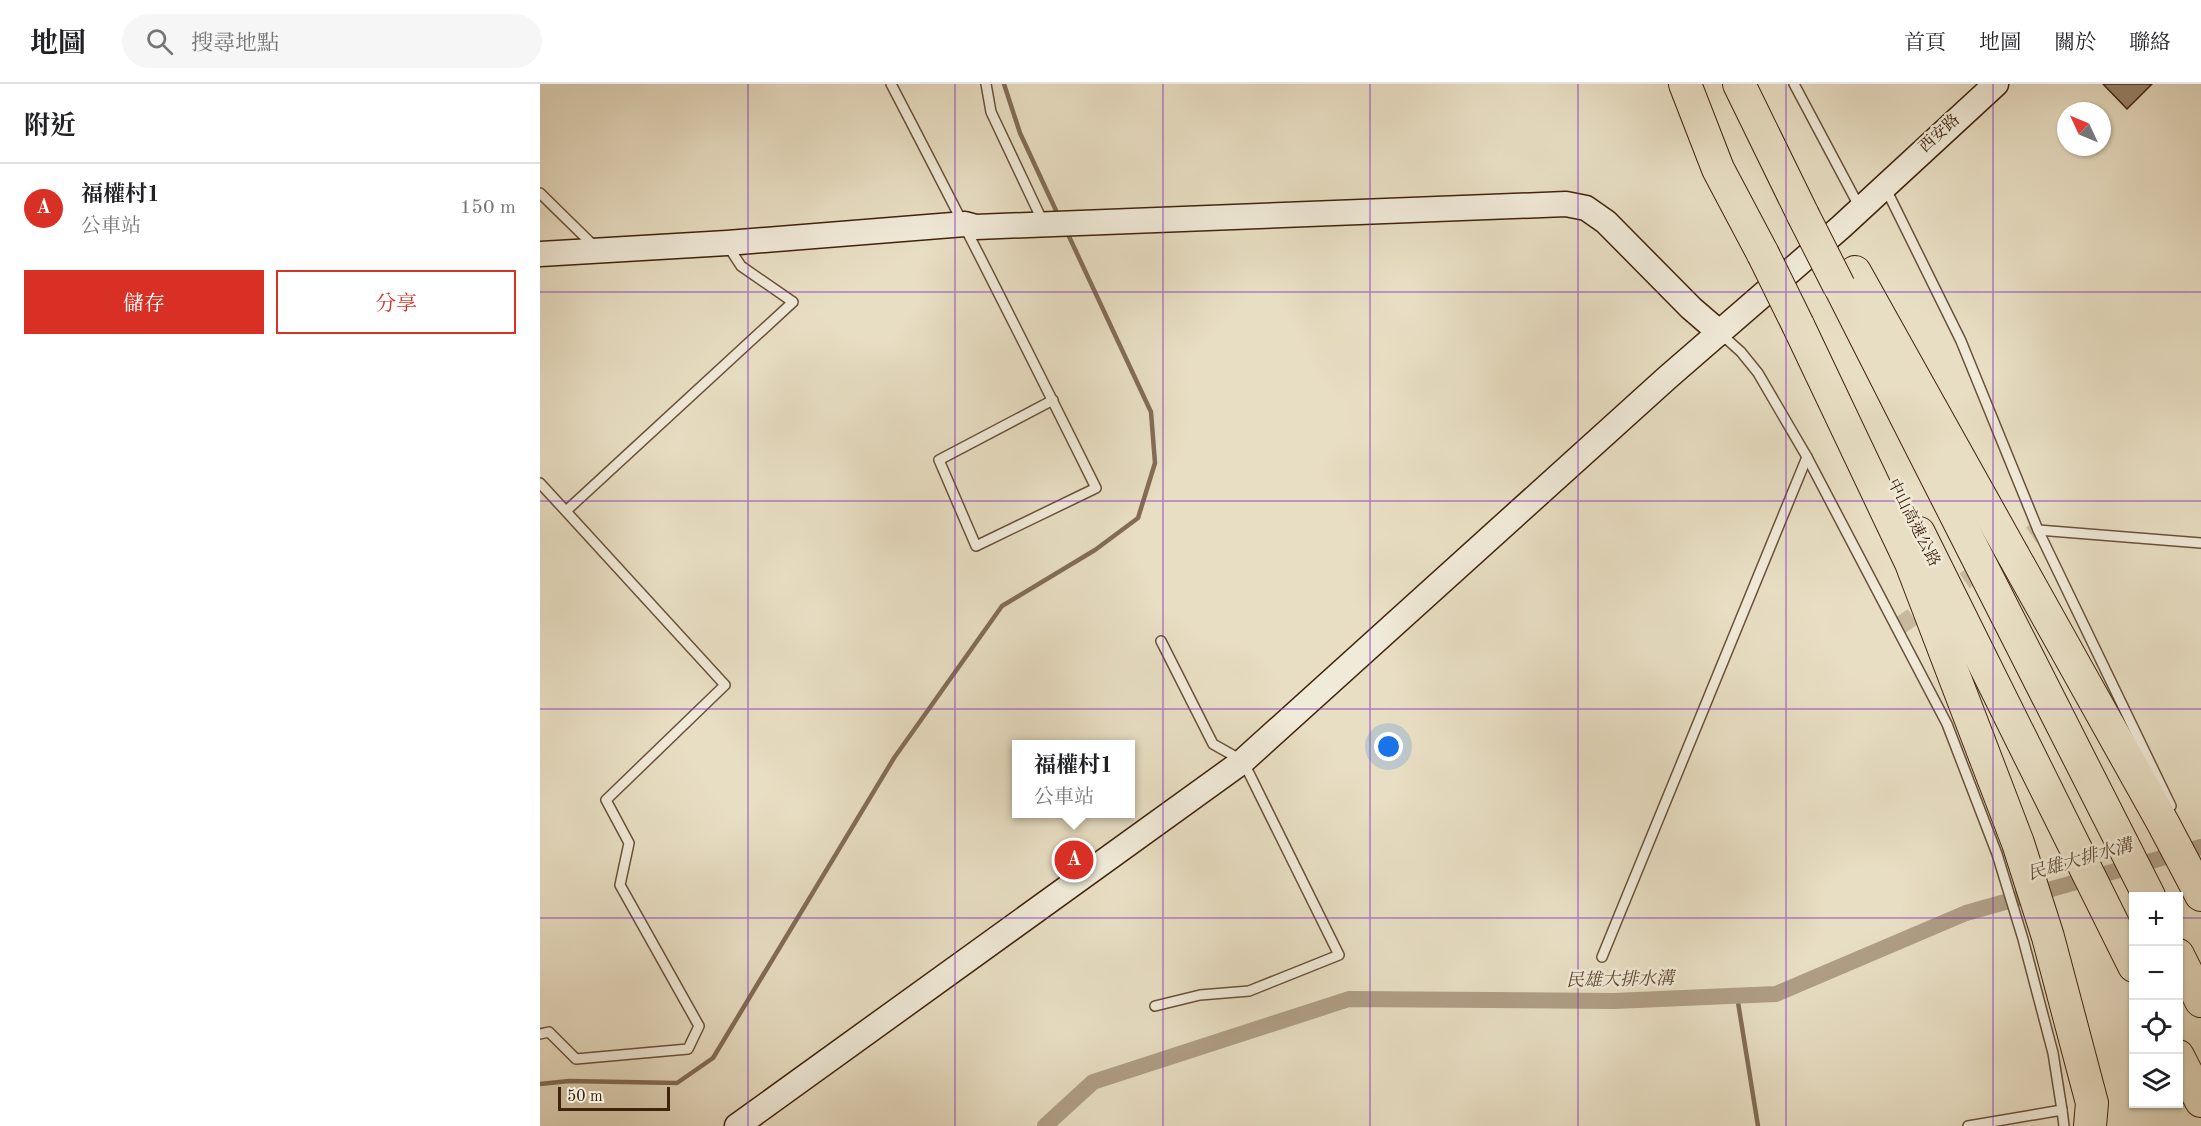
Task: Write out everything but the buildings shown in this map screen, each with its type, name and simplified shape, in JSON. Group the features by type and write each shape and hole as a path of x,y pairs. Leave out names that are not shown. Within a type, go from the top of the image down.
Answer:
{"highway":[{"name":"中山高速公路","path":"1685,84 1803,320 2074,843 2129,958"},
{"path":"1739,84 1812,209"},
{"path":"1754,84 1812,209 2147,892"},
{"path":"1847,279 2170,815 2201,895"},
{"path":"1803,320 1911,563 2007,848 2092,1118"},
{"path":"2183,966 2201,1001"},
{"path":"2183,1066 2201,1101"}],"street":[{"name":"西安路","path":"736,1126 1243,761 1996,84"},
{"path":"540,254 727,243 965,224 976,227 1566,204 1586,208 1606,222 1691,308 1720,333"}],"lane":[{"path":"891,84 965,224 1053,400 1096,488 976,546 939,460 1053,400"},
{"path":"986,84 992,112 1056,223"},
{"path":"1794,84 1860,208"},
{"path":"1884,185 1961,341 2038,530 2170,815"},
{"path":"540,193 598,251"},
{"path":"566,511 794,302 741,266 727,243"},
{"path":"1720,333 1741,352 1758,373 1808,457 1898,627 2007,848"},
{"path":"1602,957 1808,457"},
{"path":"540,483 725,685 606,800 629,843 620,885 699,1026 688,1049 576,1059 549,1032 540,1034"},
{"path":"2038,530 2201,543"},
{"path":"1155,1006 1200,995 1250,991 1339,955 1243,761 1213,744 1161,642"},
{"path":"2036,938 2064,1126"},
{"path":"1968,1126 2062,1110"}],"waterway":[{"path":"1004,84 1020,133 1059,217"},
{"path":"540,1084 569,1081 677,1083 713,1058 894,758 1002,606 1095,550 1138,518 1155,463 1151,412 1066,230"},
{"name":"民雄大排水溝","path":"1045,1126 1093,1082 1349,999 1614,1001 1776,994 1966,913 2201,847"},
{"path":"1737,996 1758,1126"}],"tunnel":[{"path":"1898,627 2038,530"}],"place":[{"name":"福權村1","path":"1074,860"}]}
